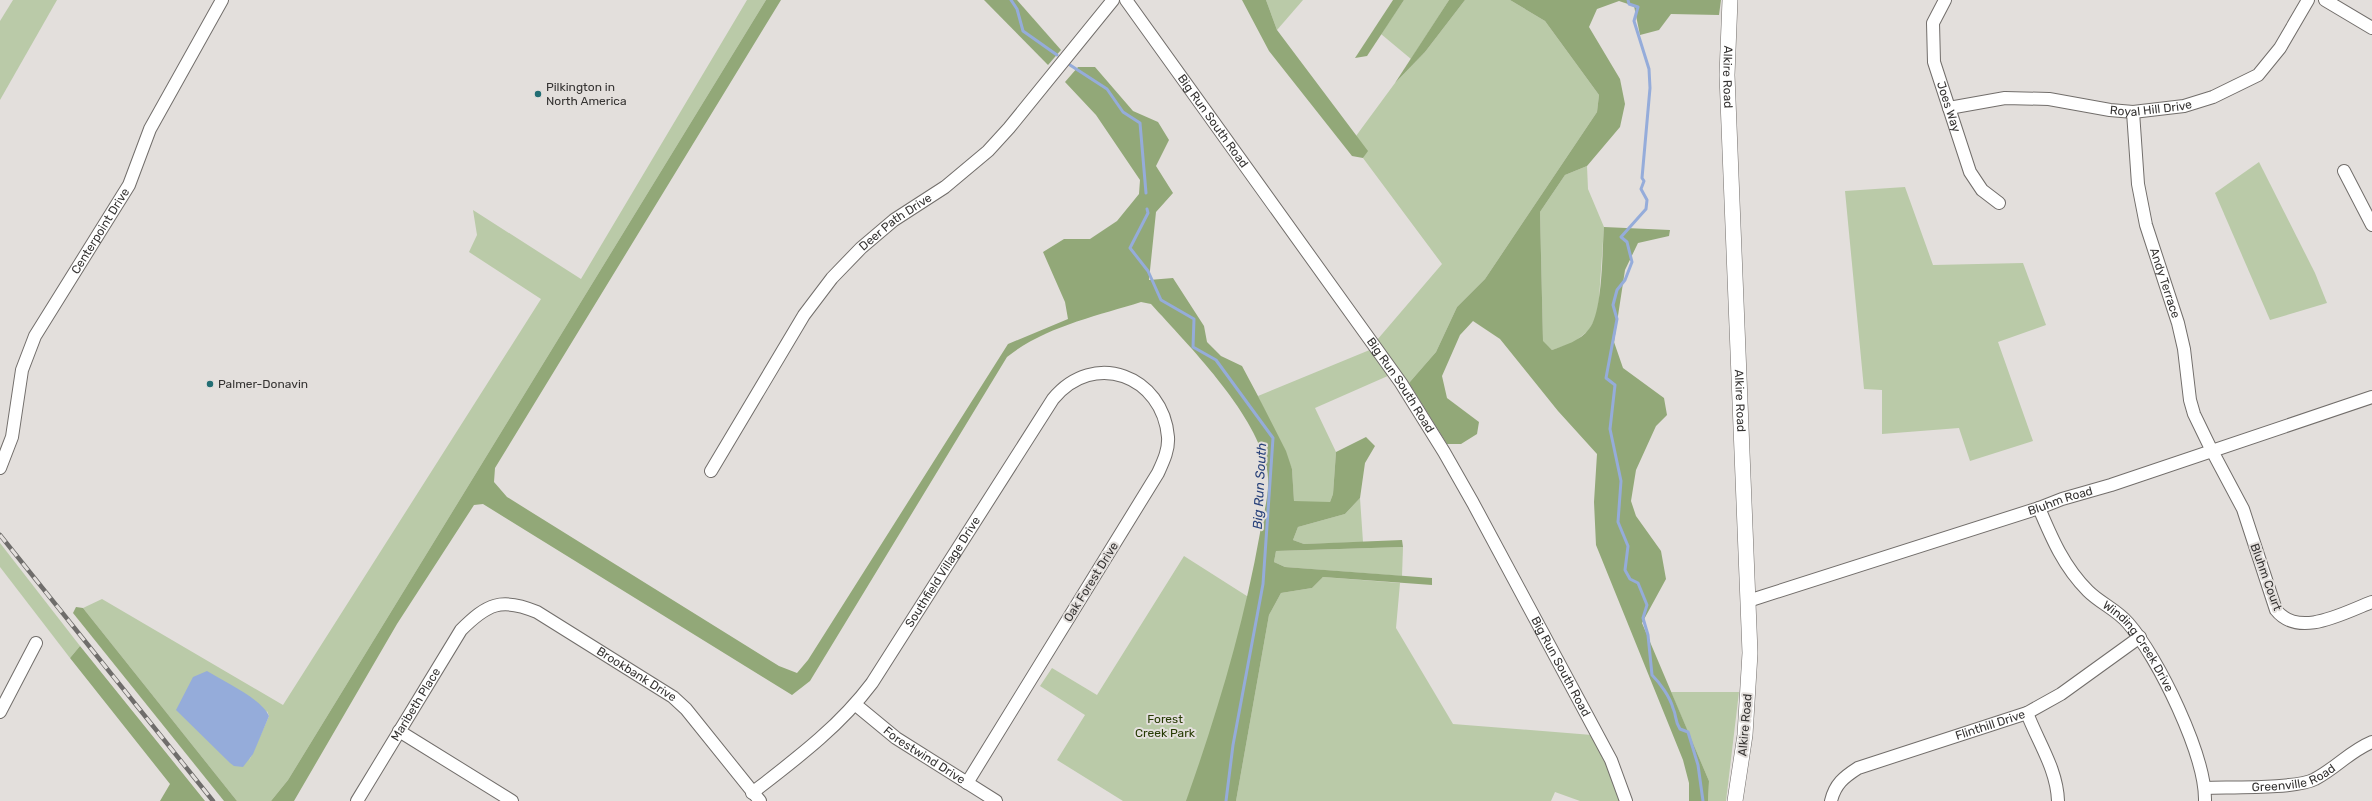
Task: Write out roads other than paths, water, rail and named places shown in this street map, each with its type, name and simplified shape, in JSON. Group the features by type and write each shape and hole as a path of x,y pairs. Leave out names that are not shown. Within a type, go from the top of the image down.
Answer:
{"main road":[{"name":"Alkire Road","path":"1730,0 1727,75 1748,601 1748,699 1742,766 1735,801"}],"street":[{"name":"Centerpoint Drive","path":"0,468 12,437 22,370 35,336 129,185 150,129 222,0"},
{"name":"Deer Path Drive","path":"711,471 804,315 832,278 860,248 894,220 945,187 988,151 1009,128 1113,0"},
{"name":"Big Run South Road","path":"1126,0 1369,337 1444,452 1611,760 1626,801"},
{"name":"Joes Way","path":"1945,0 1934,23 1932,40 1934,62 1970,172 1982,190 1999,203"},
{"name":"Royal Hill Drive","path":"1949,108 2005,98 2049,99 2110,110 2133,112 2184,106 2213,97 2258,75 2280,48 2308,0"},
{"path":"2326,0 2372,28"},
{"name":"Andy Terrace","path":"2133,112 2138,184 2146,225 2178,323 2184,349 2192,407 2211,450"},
{"path":"2344,170 2372,225"},
{"name":"Southfield Village Drive","path":"756,797 819,741 856,705 872,683 1053,398 1063,386 1075,378 1090,373 1104,372 1132,380"},
{"name":"Oak Forest Drive","path":"967,783 1158,473 1165,456 1168,439 1164,418 1158,404 1146,390 1132,380"},
{"name":"Bluhm Road","path":"1748,601 2039,508 2062,498 2111,485 2211,450 2372,397"},
{"name":"Bluhm Court","path":"2211,450 2243,509 2272,602 2281,617 2297,624 2306,624 2372,602"},
{"name":"Winding Creek Drive","path":"2039,508 2062,558 2073,574 2089,592 2127,621 2140,637 2169,690 2191,737 2201,765 2206,788 2205,801"},
{"name":"Brookbank Drive","path":"479,612 495,605 506,604 517,605 537,612 673,697 686,709 756,797"},
{"name":"Maribeth Place","path":"357,801 461,630 479,612"},
{"name":"Flinthill Drive","path":"1832,797 1843,778 1858,768 2027,713 2061,694 2140,637"},
{"path":"0,712 36,643"},
{"name":"Forestwind Drive","path":"856,705 896,738 996,801"},
{"path":"2027,713 2050,763 2056,784 2058,801"},
{"path":"399,731 512,801"},
{"name":"Greenville Road","path":"2206,788 2294,785 2314,780 2331,769 2349,754 2372,742"}],"water":[{"path":"207,671 251,697 259,703 269,716 253,754 243,767 234,766 230,763 176,710 193,677"}],"waterway":[{"name":"Big Run South","path":"1011,0 1017,9 1023,31 1057,55"},
{"path":"1628,0 1629,4 1638,7 1634,21 1649,69 1650,88 1642,178 1644,181 1641,189 1647,200 1646,209 1621,237 1627,242 1632,262 1625,280 1617,290 1613,305 1617,319 1606,378 1615,385 1610,429 1621,481 1618,522 1628,546 1625,570 1630,579 1638,583 1647,605 1643,618 1648,635 1652,675 1670,699 1680,729 1688,732 1698,765 1703,801"},
{"name":"Big Run South","path":"1070,65 1107,89 1123,112 1140,123 1146,193"},
{"name":"Big Run South","path":"1147,209 1148,213 1130,248 1148,271 1161,300 1194,319 1193,347 1216,360 1273,438 1263,584 1233,745 1226,801"}],"railway":[{"path":"0,535 213,801"}],"place":[{"name":"Pilkington in North America","path":"538,94"},
{"name":"Palmer-Donavin","path":"210,384"}],"park label":[{"name":"Forest Creek Park","path":"1165,726"}]}
